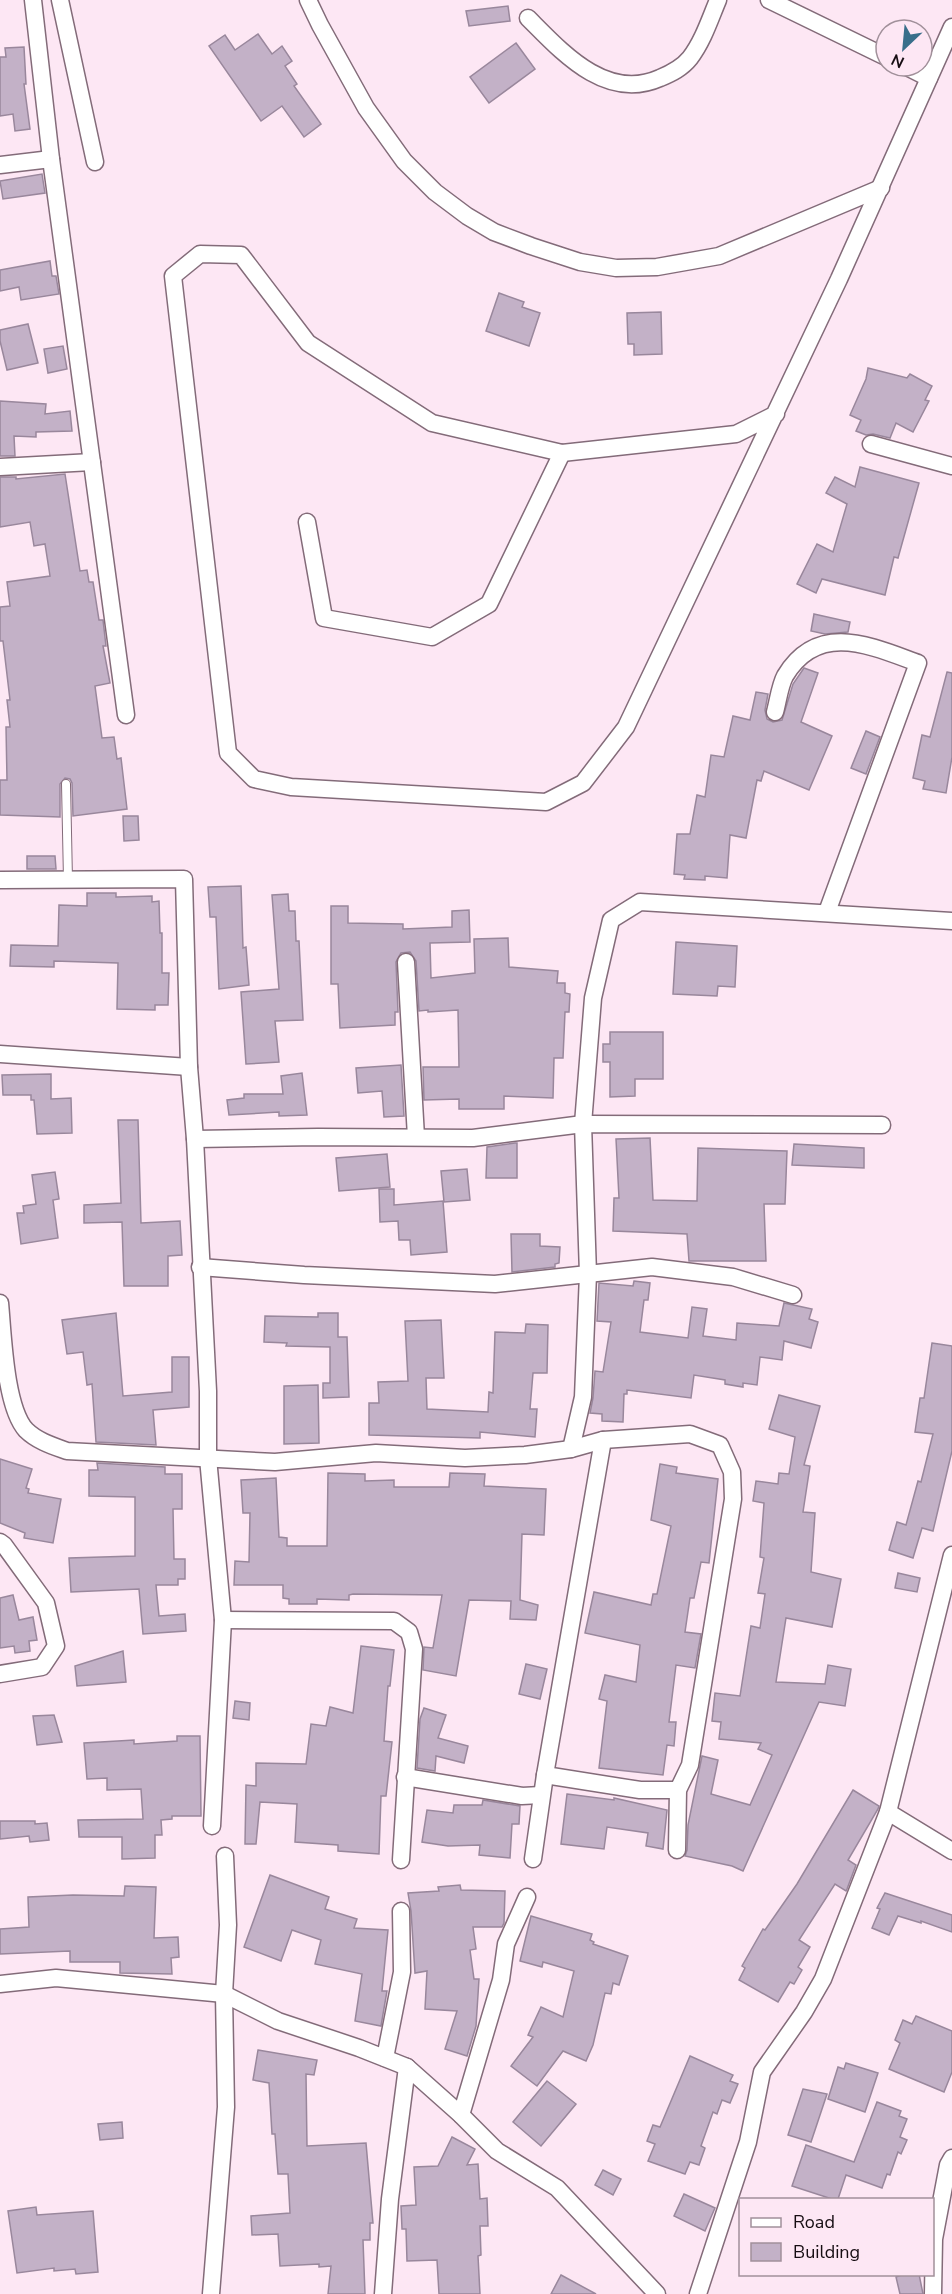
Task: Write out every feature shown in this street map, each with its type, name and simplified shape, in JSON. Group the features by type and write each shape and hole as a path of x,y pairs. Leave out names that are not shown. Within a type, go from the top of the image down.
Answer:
{"street":[{"path":"33,0 51,159 126,715"},
{"path":"60,0 95,162"},
{"path":"308,0 366,108 404,161 435,192 467,216 494,232 531,246 580,262 607,266 657,267 719,256 880,188"},
{"path":"528,18 580,68 614,82 634,84 653,81 678,70 690,58 718,0"},
{"path":"769,0 874,51"},
{"path":"934,67 952,27"},
{"path":"776,414 736,434 562,453 432,423 308,343 241,255 200,254 173,276 228,753 254,779 291,788 546,802 583,783 626,727 776,414 929,78"},
{"path":"0,165 51,159"},
{"path":"871,444 952,466"},
{"path":"307,522 324,618 432,637 489,604 562,453"},
{"path":"0,467 92,462"},
{"path":"775,712 784,677 805,651 835,641 872,647 918,663 826,912"},
{"path":"0,880 183,879 189,1067 208,1391 208,1458 223,1620 212,1826"},
{"path":"571,1449 583,1397 588,1274 583,1124 593,998 611,920 640,902 952,921"},
{"path":"406,962 416,1137"},
{"path":"0,1054 189,1067"},
{"path":"195,1139 473,1138 583,1124 882,1125"},
{"path":"200,1267 304,1275 495,1284 652,1267 733,1277 793,1295"},
{"path":"0,1303 3,1344 12,1403 25,1429 44,1443 68,1451 275,1462 376,1452 465,1458 525,1455 571,1449 603,1440 690,1434 720,1445 732,1472 733,1498 690,1765 678,1790 677,1850"},
{"path":"533,1859 544,1776 603,1440"},
{"path":"0,1542 46,1603 56,1646 42,1667 0,1674"},
{"path":"698,2294 748,2142 762,2072 804,2012 823,1979 888,1812 952,1555"},
{"path":"223,1620 394,1621 409,1632 414,1649 401,1860"},
{"path":"544,1776 640,1790 678,1790"},
{"path":"405,1778 522,1796 541,1795"},
{"path":"888,1812 952,1851"},
{"path":"211,2294 226,2107 224,1994 228,1925 225,1856"},
{"path":"461,2115 501,1980 506,1944 527,1897"},
{"path":"385,2058 402,1972 401,1911"},
{"path":"0,1984 56,1978 224,1994 278,2021 407,2067 497,2151 557,2188 657,2294"},
{"path":"382,2294 390,2199 407,2067"},
{"path":"934,2239 948,2165 952,2158"},
{"path":"933,2276 933,2294"}],"lane":[{"path":"66,784 68,881"}],"building":[{"path":"508,6 510,21 469,26 466,11"},
{"path":"258,34 272,54 282,46 292,61 285,66 297,84 294,86 321,124 304,137 282,106 261,121 209,46 225,35 235,50"},
{"path":"516,43 535,69 489,103 470,77"},
{"path":"24,47 26,84 24,84 30,129 15,131 13,114 0,116 0,57 6,57 5,48"},
{"path":"42,174 45,193 3,199 0,181"},
{"path":"50,261 52,276 56,276 59,294 21,300 19,287 0,291 0,270"},
{"path":"499,293 524,302 522,307 540,313 529,346 486,331"},
{"path":"661,312 662,354 634,355 634,344 628,344 627,313"},
{"path":"28,324 38,363 7,370 0,341 0,330"},
{"path":"63,346 67,369 48,373 44,349"},
{"path":"868,368 907,378 910,374 932,386 925,400 929,401 913,432 896,423 890,438 873,434 866,435 856,431 861,420 850,415 866,379"},
{"path":"0,401 46,404 45,414 70,411 72,431 36,432 36,437 14,436 15,456 0,456"},
{"path":"860,467 919,483 898,558 894,557 885,595 822,579 816,593 797,584 817,544 833,552 847,504 826,493 835,477 855,487"},
{"path":"65,474 80,571 87,570 89,582 93,582 99,620 103,620 106,646 103,646 110,683 95,686 102,738 114,737 117,759 121,758 127,809 73,816 72,783 70,779 65,778 60,784 60,817 0,815 0,780 7,780 6,727 10,727 7,700 10,700 3,641 0,641 0,607 10,606 7,582 50,576 45,544 34,546 30,522 0,527 0,477 16,477 16,479"},
{"path":"814,614 850,622 848,632 825,634 811,631"},
{"path":"804,668 818,673 801,722 832,736 809,790 764,771 761,781 757,780 746,838 730,835 727,878 705,876 705,880 684,879 685,875 674,874 677,834 690,834 697,795 705,797 711,755 724,757 733,716 750,720 756,692 768,694 765,710 767,719 773,722 782,720 793,684"},
{"path":"947,672 952,673 952,757 946,793 923,789 925,781 913,778 922,735 930,737"},
{"path":"866,731 880,737 866,774 851,768"},
{"path":"123,816 138,816 139,840 124,841"},
{"path":"27,856 55,856 56,869 27,869"},
{"path":"241,886 243,948 246,947 249,985 219,989 216,917 210,917 208,887"},
{"path":"87,893 116,893 116,897 152,896 152,902 159,901 162,973 169,973 168,1005 155,1005 155,1010 117,1009 118,963 54,961 54,967 10,966 11,945 58,946 59,905 87,906"},
{"path":"288,894 289,911 295,911 296,941 299,941 303,1020 275,1021 279,1062 246,1064 241,992 279,989 272,895"},
{"path":"331,906 348,906 348,923 403,924 403,929 452,927 452,911 469,910 470,942 430,943 431,978 475,973 474,939 508,938 509,967 558,971 557,983 565,983 565,993 570,994 569,1012 565,1012 563,1058 554,1058 553,1098 504,1096 504,1109 459,1109 459,1099 424,1100 423,1067 459,1067 458,1010 419,1011 416,961 410,952 401,953 396,962 398,1012 395,1012 395,1025 340,1028 338,984 331,984"},
{"path":"676,942 737,946 735,987 718,986 717,996 673,994"},
{"path":"610,1032 663,1032 663,1079 635,1079 635,1096 610,1097 610,1062 603,1062 603,1044 610,1044"},
{"path":"401,1065 404,1116 384,1117 382,1091 358,1093 356,1068"},
{"path":"302,1073 307,1115 279,1116 279,1112 229,1115 227,1100 244,1098 244,1094 283,1094 281,1076"},
{"path":"51,1074 51,1099 71,1098 72,1133 37,1134 34,1100 31,1100 31,1095 3,1095 2,1075"},
{"path":"118,1120 138,1120 141,1223 180,1221 182,1255 168,1256 168,1286 124,1286 122,1222 84,1223 84,1205 121,1203"},
{"path":"650,1138 653,1200 697,1201 698,1148 787,1151 785,1204 764,1204 766,1261 689,1261 687,1234 613,1231 614,1198 619,1198 616,1139"},
{"path":"517,1143 517,1178 486,1178 487,1147"},
{"path":"794,1144 864,1148 864,1168 792,1165"},
{"path":"387,1154 390,1187 339,1191 336,1158"},
{"path":"467,1169 470,1200 444,1202 441,1171"},
{"path":"55,1172 59,1199 53,1200 58,1238 21,1244 17,1213 24,1213 23,1206 36,1204 32,1175"},
{"path":"379,1189 394,1189 394,1205 443,1201 447,1252 411,1255 410,1240 399,1240 398,1221 380,1222"},
{"path":"511,1234 540,1234 540,1246 560,1247 559,1263 555,1264 555,1267 512,1272"},
{"path":"634,1281 650,1283 648,1300 644,1300 640,1332 688,1338 692,1307 707,1309 703,1336 736,1340 737,1323 779,1326 784,1303 812,1309 809,1319 818,1322 811,1348 784,1341 782,1360 760,1357 757,1385 743,1383 743,1387 725,1384 725,1380 694,1375 691,1398 627,1390 627,1394 624,1394 623,1422 602,1421 602,1414 590,1413 595,1371 603,1372 611,1322 597,1321 599,1283 633,1286"},
{"path":"116,1313 123,1396 172,1392 172,1357 189,1357 189,1407 153,1410 156,1445 96,1442 92,1384 87,1385 83,1352 67,1354 62,1320"},
{"path":"318,1313 338,1313 338,1337 347,1337 349,1397 323,1398 323,1383 330,1383 330,1347 286,1346 287,1343 264,1342 265,1316 318,1317"},
{"path":"441,1320 444,1378 426,1378 427,1409 488,1412 489,1392 493,1393 495,1332 525,1333 526,1324 548,1325 547,1373 533,1373 530,1409 537,1409 535,1437 480,1432 480,1438 369,1435 369,1403 379,1403 378,1382 408,1381 405,1321"},
{"path":"932,1343 952,1346 952,1451 933,1531 922,1528 913,1558 889,1550 897,1522 906,1525 918,1481 921,1482 933,1434 915,1432 920,1398 924,1398"},
{"path":"318,1385 319,1443 284,1444 284,1386"},
{"path":"779,1395 820,1406 804,1465 810,1466 803,1512 815,1513 811,1572 841,1579 832,1627 786,1618 776,1682 825,1684 828,1665 851,1669 845,1706 819,1702 743,1871 732,1866 685,1856 688,1825 702,1756 718,1760 711,1794 750,1805 772,1755 758,1749 761,1743 719,1739 721,1722 712,1721 715,1693 740,1696 751,1626 760,1628 765,1594 758,1593 764,1558 760,1557 764,1503 753,1501 756,1481 778,1484 779,1473 789,1474 795,1437 769,1429"},
{"path":"0,1459 32,1469 26,1488 29,1489 28,1493 61,1499 53,1543 24,1538 25,1533 0,1523"},
{"path":"97,1463 165,1467 165,1474 182,1474 182,1509 173,1509 174,1559 185,1559 185,1579 178,1579 178,1585 156,1585 159,1616 185,1614 186,1631 143,1634 139,1589 71,1592 69,1558 135,1556 135,1497 89,1496 89,1470 98,1470"},
{"path":"660,1464 677,1467 676,1473 718,1479 709,1563 701,1562 694,1598 690,1598 685,1632 701,1634 695,1668 676,1665 669,1722 676,1722 674,1746 667,1745 663,1775 599,1768 607,1701 599,1699 605,1675 636,1682 640,1645 585,1633 594,1592 651,1605 653,1594 657,1594 671,1526 651,1520"},
{"path":"328,1473 365,1474 365,1481 394,1480 394,1487 449,1487 450,1473 485,1474 484,1486 546,1489 544,1535 522,1534 520,1600 538,1605 536,1620 510,1619 511,1601 469,1600 456,1676 423,1670 424,1647 433,1648 442,1595 353,1594 349,1595 349,1600 317,1599 317,1604 289,1604 289,1599 283,1598 283,1585 234,1585 235,1561 249,1562 250,1513 243,1513 241,1480 276,1478 279,1537 287,1538 287,1546 327,1546"},
{"path":"898,1573 920,1578 917,1592 895,1588"},
{"path":"13,1595 19,1620 33,1617 37,1640 29,1641 30,1651 15,1653 14,1646 0,1648 0,1598"},
{"path":"361,1646 394,1650 390,1686 388,1686 384,1741 392,1742 386,1796 381,1796 379,1854 338,1851 338,1845 295,1842 297,1804 260,1802 256,1844 245,1844 246,1785 256,1786 256,1763 306,1764 311,1724 326,1726 330,1707 353,1713"},
{"path":"123,1651 126,1682 77,1686 75,1666"},
{"path":"526,1664 547,1669 540,1699 519,1694"},
{"path":"235,1701 250,1703 249,1720 233,1718"},
{"path":"424,1708 446,1715 438,1738 468,1746 464,1763 436,1756 435,1771 417,1768 420,1719"},
{"path":"54,1715 62,1742 37,1745 33,1716"},
{"path":"177,1736 200,1736 201,1816 172,1816 172,1819 161,1820 162,1835 155,1835 155,1858 122,1859 122,1837 79,1837 78,1820 143,1819 141,1789 107,1790 107,1778 87,1779 84,1743 134,1740 134,1744 177,1741"},
{"path":"853,1790 879,1806 878,1809 848,1860 856,1865 846,1891 835,1884 799,1940 810,1947 798,1967 802,1970 794,1984 790,1982 778,2002 739,1980 745,1968 742,1966 763,1929 765,1930 797,1884"},
{"path":"567,1794 614,1800 614,1798 667,1810 663,1849 646,1846 648,1833 607,1827 604,1849 561,1844"},
{"path":"483,1800 520,1806 519,1824 512,1824 510,1858 479,1855 480,1845 448,1846 422,1842 427,1810 453,1813 454,1805 482,1805"},
{"path":"0,1821 47,1823 49,1840 30,1842 29,1836 0,1839"},
{"path":"270,1875 329,1897 325,1909 357,1919 354,1928 388,1930 382,1991 387,1991 381,2026 355,2021 362,1974 315,1964 321,1940 292,1930 281,1961 244,1947"},
{"path":"460,1885 461,1890 505,1891 502,1927 473,1927 476,1949 470,1950 474,1979 479,1979 476,2026 467,2056 445,2049 457,2011 425,2009 427,1971 415,1973 408,1893 439,1891 438,1887"},
{"path":"125,1886 156,1887 154,1938 178,1937 179,1957 171,1958 172,1974 120,1973 120,1962 70,1962 70,1951 0,1954 0,1929 29,1927 28,1897 124,1896"},
{"path":"885,1893 952,1915 952,1932 898,1916 889,1935 872,1928 880,1909 877,1908"},
{"path":"531,1916 592,1934 590,1940 594,1942 593,1944 628,1956 619,1985 613,1983 611,1994 605,1993 593,2045 586,2061 563,2051 537,2086 511,2066 533,2037 528,2035 541,2007 563,2017 574,1971 543,1962 542,1967 520,1961"},
{"path":"916,2016 952,2031 952,2072 944,2092 889,2069 900,2043 895,2040 903,2020 912,2024"},
{"path":"258,2050 317,2060 314,2075 306,2074 307,2146 366,2143 373,2223 370,2223 370,2240 363,2240 365,2294 328,2294 331,2266 319,2267 319,2264 280,2266 278,2234 252,2235 251,2216 290,2213 288,2174 278,2174 275,2134 272,2134 269,2083 253,2080"},
{"path":"690,2056 733,2075 730,2081 738,2084 730,2103 722,2100 717,2114 713,2112 701,2146 705,2148 699,2165 690,2162 685,2174 648,2161 655,2144 647,2141 653,2125 660,2127"},
{"path":"846,2063 878,2073 865,2112 828,2099 838,2067 844,2069"},
{"path":"547,2081 576,2104 541,2146 513,2122"},
{"path":"803,2089 827,2094 811,2142 788,2135"},
{"path":"877,2102 901,2111 899,2116 907,2119 900,2137 907,2140 901,2154 898,2152 890,2175 887,2174 882,2188 846,2175 838,2198 829,2198 792,2186 806,2145 854,2162"},
{"path":"122,2122 123,2138 100,2140 98,2124"},
{"path":"452,2137 475,2149 467,2165 478,2164 480,2199 487,2198 488,2226 480,2226 481,2255 478,2256 480,2294 439,2294 437,2260 407,2261 406,2229 402,2229 401,2206 416,2205 414,2167 438,2166"},
{"path":"603,2170 621,2179 613,2195 595,2185"},
{"path":"684,2194 715,2208 705,2231 674,2216"},
{"path":"36,2207 37,2215 93,2211 98,2272 76,2274 75,2269 54,2271 54,2268 17,2273 8,2211"},
{"path":"561,2275 596,2294 551,2294"},
{"path":"919,2276 923,2294 900,2294 896,2277"}]}
